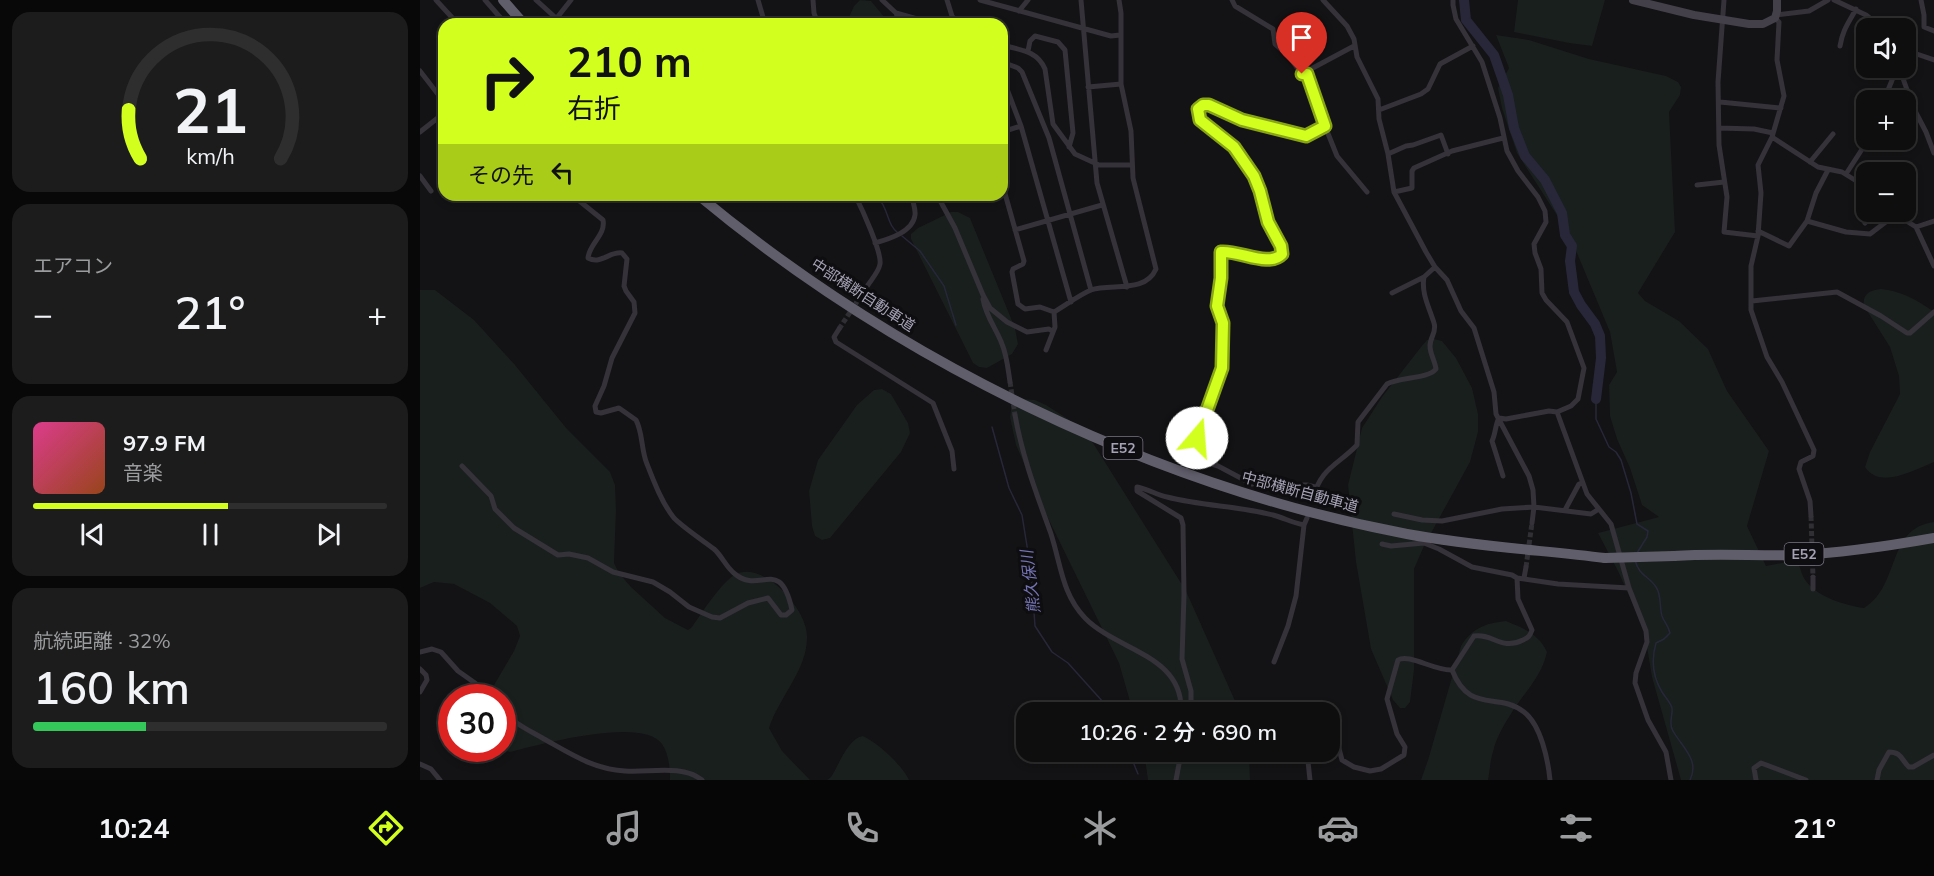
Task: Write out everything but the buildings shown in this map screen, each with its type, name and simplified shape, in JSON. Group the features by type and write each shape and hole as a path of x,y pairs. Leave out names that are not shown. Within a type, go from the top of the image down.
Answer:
{"highway":[{"path":"503,0 519,18"},
{"name":"中部横断自動車道","path":"706,201 773,254 875,322 1007,397 1179,471 1236,491 1314,513 1406,534 1499,548 1605,558 1702,554 1800,555 1934,538"}],"main road":[{"path":"1633,0 1723,20 1763,24 1775,17 1777,0"}],"street":[{"path":"436,0 452,18"},
{"path":"485,0 501,18"},
{"path":"536,0 551,18"},
{"path":"557,18 571,0"},
{"path":"758,0 763,18"},
{"path":"813,0 817,18"},
{"path":"882,0 896,13 914,18"},
{"path":"948,0 954,18"},
{"path":"980,0 1111,36 1120,35"},
{"path":"1019,10 1028,0"},
{"path":"1081,0 1097,183 1127,287"},
{"path":"1054,312 1090,290 1127,287 1151,276 1156,266 1132,178 1131,131 1121,84 1119,0"},
{"path":"1232,0 1235,6 1273,28 1275,44 1289,56 1300,72 1307,74"},
{"path":"1323,0 1347,26 1378,99 1379,119 1394,192 1413,231 1435,267 1447,280 1461,311 1474,328 1494,392 1496,414 1529,476 1533,490 1532,524"},
{"path":"1454,0 1456,19 1482,62 1489,81 1503,138 1511,159 1545,211 1546,222 1534,244 1541,269 1542,293 1567,322 1584,368 1580,392 1575,403 1557,412 1549,411 1506,419 1499,418"},
{"path":"1724,0 1718,82 1719,128 1727,204 1724,232 1758,233 1789,246 1807,221 1816,193 1828,170"},
{"path":"1811,516 1810,501 1799,469 1801,462 1813,456 1814,450 1782,382 1767,357 1751,310 1751,266 1758,233 1761,193 1758,165 1772,135 1784,96 1777,60 1779,22 1775,17 1809,11 1828,0"},
{"path":"1834,0 1870,18"},
{"path":"1921,0 1924,27 1934,31"},
{"path":"1839,46 1844,28 1856,9"},
{"path":"896,13 898,18"},
{"path":"1028,51 1030,41 1035,36 1058,42 1065,50 1073,133 1069,147"},
{"path":"1008,46 1028,51 1042,62 1053,124 1076,154 1095,164 1132,165"},
{"path":"1307,74 1309,70 1354,46"},
{"path":"1379,110 1421,94 1431,85 1440,64 1473,46"},
{"path":"1916,54 1934,60"},
{"path":"1008,64 1022,72 1049,138 1090,290"},
{"path":"420,71 438,94"},
{"path":"1307,74 1337,156 1367,192"},
{"path":"1902,78 1934,153"},
{"path":"1088,87 1121,84"},
{"path":"1008,91 1022,126 1071,302"},
{"path":"1720,102 1781,108"},
{"path":"1316,487 1252,484 1218,466 1199,460 1194,455 1198,434 1222,368 1223,323 1217,306 1221,278 1221,252 1270,260 1282,254 1281,246 1268,222 1254,176 1240,154 1200,120 1198,113 1200,106 1209,105 1242,120 1306,136 1325,126"},
{"path":"420,132 438,118"},
{"path":"1008,130 1022,126"},
{"path":"1719,128 1755,129 1772,135 1818,167 1846,174 1856,180"},
{"path":"1810,162 1833,134"},
{"path":"1388,154 1441,135 1448,154"},
{"path":"1394,192 1412,188 1414,168 1448,154 1503,138"},
{"path":"1846,174 1862,150"},
{"path":"420,176 431,191"},
{"path":"1696,186 1724,182"},
{"path":"462,466 491,496 495,509 514,528 558,555 568,554 588,558 614,572 653,582 689,607 712,617 720,618 748,603 764,598 768,598 781,615 786,615 792,610 788,594 782,584 769,578 751,580 734,574 716,550 674,517 647,465 636,420 619,408 601,413 596,412 595,406 604,386 612,358 633,317 635,304 624,286 627,259 622,253 616,252 599,260 588,258 589,252 604,227 603,220 579,201"},
{"path":"858,201 875,243 880,266 868,285"},
{"path":"875,243 901,233 912,222 915,216 913,201"},
{"path":"940,201 960,238 983,295 996,315 1027,332 1049,329 1052,331"},
{"path":"1007,201 1024,261 1012,272 1018,304 1025,309 1040,307 1054,312"},
{"path":"1015,230 1102,205"},
{"path":"1807,221 1846,232 1870,234 1886,222"},
{"path":"1916,227 1934,221"},
{"path":"1908,222 1916,227 1934,266"},
{"path":"1392,293 1424,277 1435,267"},
{"path":"1313,499 1316,487 1324,473 1357,445 1358,422 1387,384 1431,374 1436,369 1430,345 1435,332 1435,324 1430,315 1424,289 1424,277"},
{"path":"1752,302 1837,292 1907,333 1910,333 1934,312"},
{"path":"983,295 987,316 1002,344 1010,382"},
{"path":"1046,350 1055,327 1054,312"},
{"path":"839,329 834,337 836,342 933,403 950,445 954,469"},
{"path":"1557,412 1587,494 1611,524 1629,588 1647,637 1635,683 1648,720 1666,752 1671,780"},
{"path":"1016,415 1026,460 1052,536 1066,591 1074,605 1096,628 1157,662 1168,672 1182,702"},
{"path":"1499,418 1492,441 1503,476"},
{"path":"1565,510 1579,484 1582,483"},
{"path":"1190,702 1191,691 1182,658 1183,525 1181,518 1137,491 1137,487 1166,497 1275,515 1304,525"},
{"path":"1394,514 1422,520 1442,521 1502,509 1534,507 1591,514 1599,509"},
{"path":"1274,662 1288,626 1296,596 1306,518"},
{"path":"1382,544 1391,546 1424,543 1472,567 1521,578 1558,584 1629,588"},
{"path":"1452,670 1474,636 1509,645 1518,643 1529,636 1532,630 1518,599 1521,578 1527,567"},
{"path":"1813,577 1813,589"},
{"path":"420,652 432,649 441,652 458,671 476,684"},
{"path":"1340,752 1342,760 1354,767 1366,770 1381,769 1402,758 1405,747 1397,734 1387,699 1398,660 1408,658 1438,669 1452,670"},
{"path":"420,669 428,680 420,692"},
{"path":"1452,670 1462,687 1475,698 1517,708 1530,718 1537,729 1547,759 1550,780"},
{"path":"516,724 585,762 626,771 691,773 702,780"},
{"path":"1877,780 1879,770 1889,752 1902,755 1909,767 1934,755"},
{"path":"1176,780 1178,762"},
{"path":"1308,762 1310,780"},
{"path":"1756,780 1754,768 1761,763 1806,780"},
{"path":"420,764 431,769 440,780"}],"shaded area":[{"path":"860,0 871,1 885,18 849,18 854,6"},
{"path":"1518,0 1605,0 1592,46 1514,32"},
{"path":"1496,35 1529,40 1589,59 1666,76 1678,82 1681,87 1680,95 1669,112 1675,232 1638,293 1645,301 1679,321 1708,349 1727,391 1769,451 1747,526 1766,566 1797,560 1804,578 1815,590 1848,605 1864,608 1876,598 1884,586 1908,535 1919,526 1934,522 1934,780 1681,780 1652,677 1644,629 1598,533 1659,517 1642,505 1610,416 1609,385 1617,372 1610,332 1569,234 1517,153 1498,88 1509,68"},
{"path":"951,212 958,212 970,218 1015,328 1018,344 1012,354 987,368 973,363 911,239 911,234 918,228"},
{"path":"1881,289 1909,297 1934,312 1934,462 1888,478 1871,474 1865,467 1870,452 1900,394 1899,376 1890,347 1864,306 1864,298 1868,293"},
{"path":"420,290 435,290 474,320 515,365 567,429 610,472 615,485 614,563 631,587 665,618 688,630 724,583 736,574 747,572 759,574 771,581 792,601 805,625 806,648 798,671 769,728 782,751 810,780 670,780 668,757 662,744 651,736 634,732 589,735 516,751 516,684 495,684 520,636 517,626 490,603 454,584 434,582 420,588"},
{"path":"1427,340 1442,341 1456,358 1472,388 1478,414 1478,432 1470,462 1424,546 1414,569 1414,670 1410,702 1405,708 1400,708 1393,700 1371,649 1356,562 1348,485 1362,428 1382,397 1421,347"},
{"path":"882,389 891,394 908,423 910,433 901,452 830,538 822,540 815,536 812,526 809,491 818,460 857,405 874,390"},
{"path":"1035,400 1046,405 1068,419 1093,443 1186,591 1236,702 1130,702 1119,663 1046,514 1016,445 1010,417 1016,401"},
{"path":"1506,621 1535,636 1547,652 1538,675 1499,735 1494,746 1488,780 1421,780 1461,646 1480,628"},
{"path":"863,736 889,755 909,780 827,780 848,747"},
{"path":"1145,762 1249,762 1250,780 1148,780"}],"waterway":[{"path":"1464,0 1466,20 1494,55 1508,95 1514,128 1525,156 1545,180 1562,213 1565,235 1572,246 1570,261 1574,292 1595,324 1600,336 1601,358 1596,399"},
{"name":"熊久保川","path":"880,201 898,233"},
{"name":"熊久保川","path":"902,236 920,251 944,286 956,325"},
{"path":"1596,399 1596,419 1609,447 1621,460 1637,524 1648,531 1637,553"},
{"name":"熊久保川","path":"992,427 1009,488 1022,515 1031,571 1035,626 1052,652 1068,663 1103,702"},
{"path":"1635,560 1642,573 1658,590 1662,616 1670,633 1656,643 1654,668 1659,686 1672,708 1672,728 1689,754 1693,766 1690,780"},
{"name":"熊久保川","path":"1133,762 1138,774"}],"tunnel":[{"path":"839,329 868,285"},
{"path":"1010,382 1015,415"},
{"path":"1811,516 1813,577"},
{"path":"1526,567 1532,523"}],"route":[{"path":"1197,438 1222,368 1223,323 1217,306 1220,292 1221,252 1270,260 1282,254 1281,246 1268,222 1254,176 1234,147 1200,120 1198,109 1200,106 1209,105 1242,120 1301,136 1309,135 1325,126 1307,74 1302,74"}]}
